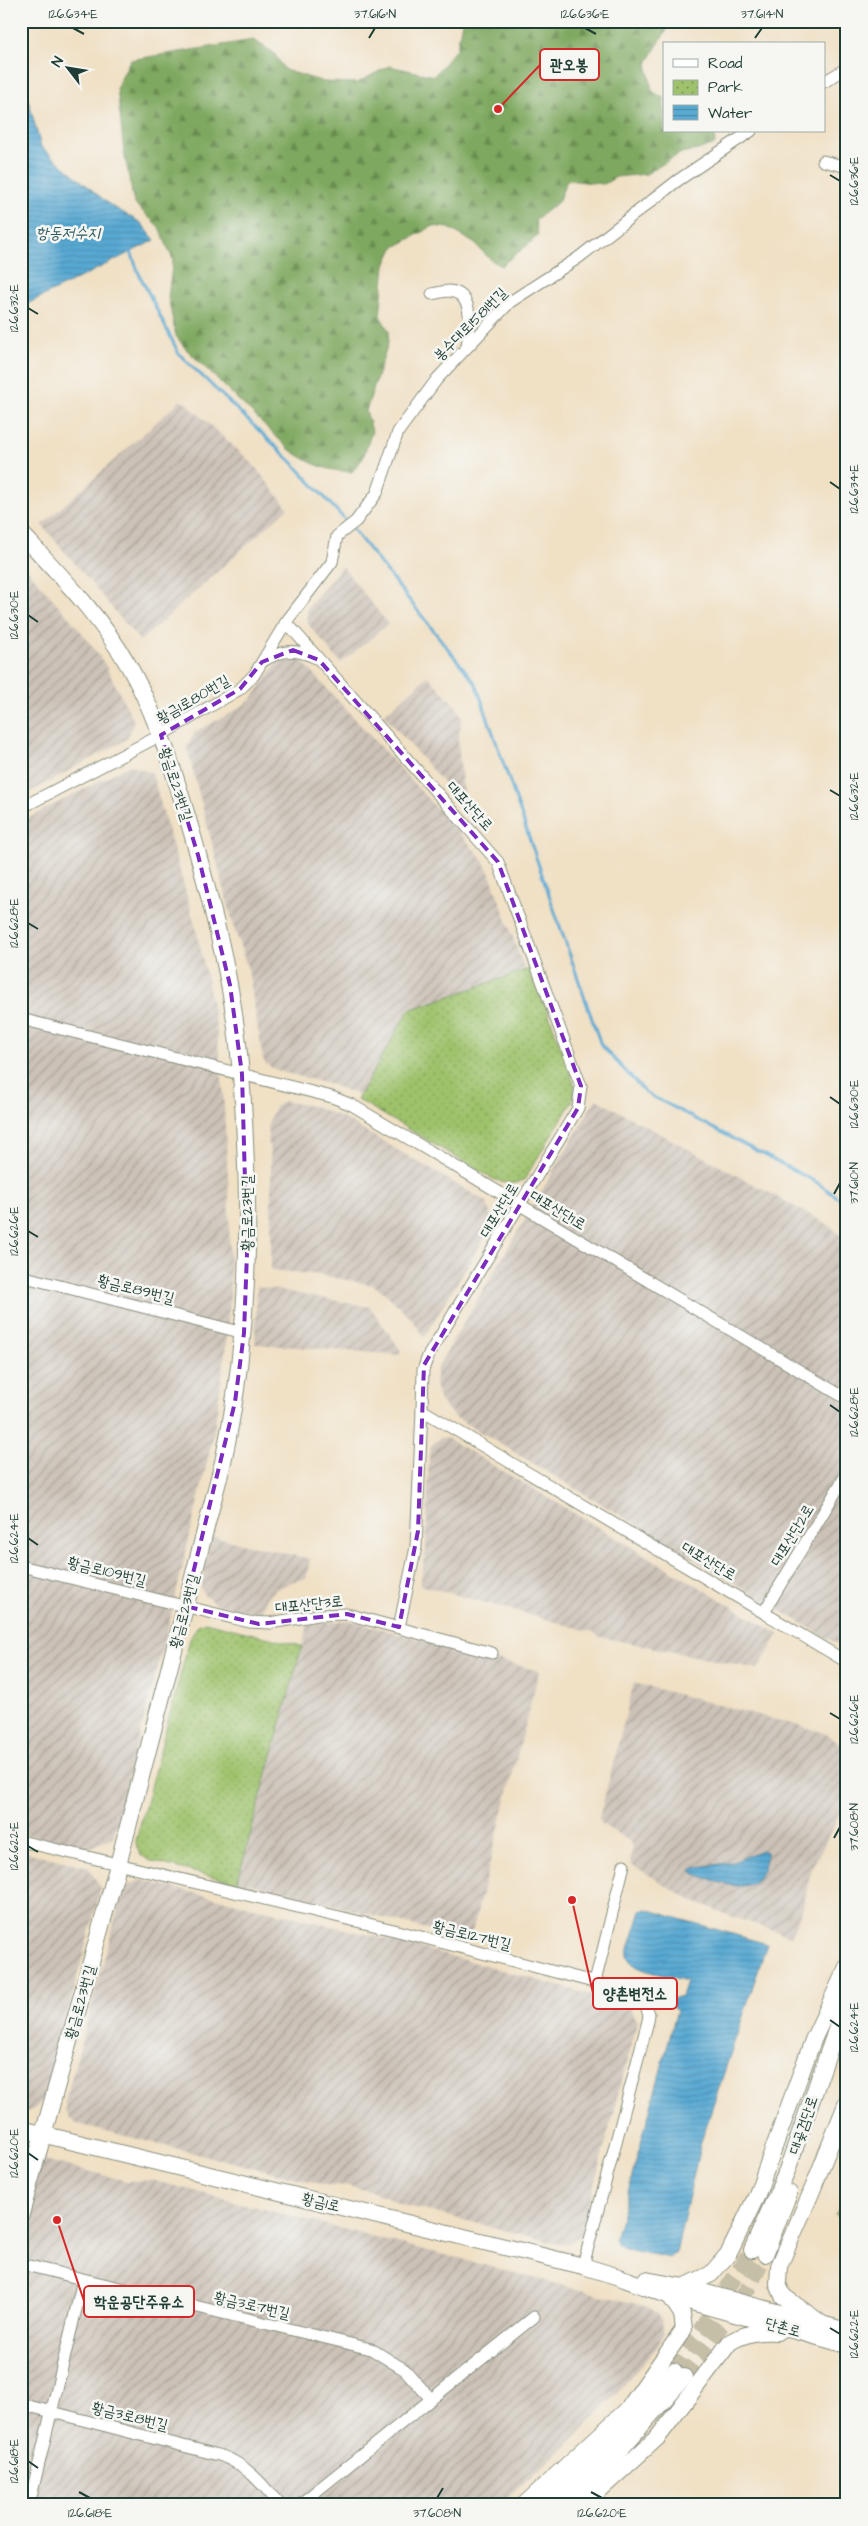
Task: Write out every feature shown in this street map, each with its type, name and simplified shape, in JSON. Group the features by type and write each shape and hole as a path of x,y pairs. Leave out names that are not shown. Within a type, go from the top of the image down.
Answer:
{"street":[{"path":"826,81 847,68"},
{"name":"봉수대로1581번길","path":"339,533 356,521 377,493 398,432 437,379 510,302 578,258 677,181 749,132"},
{"path":"823,161 847,167"},
{"path":"432,294 448,291 457,294 465,301 471,317 466,348"},
{"name":"황금로23번길","path":"21,533 100,621 130,668 161,735 180,791 219,935 230,985 242,1074 249,1215 244,1333 228,1439 118,1865 21,2214"},
{"name":"황금1로80번길","path":"21,808 161,735 240,689 262,662 286,622 332,562 339,533"},
{"name":"대포산단로","path":"286,622 498,862 551,1001 577,1073 582,1094 578,1108 424,1365 422,1410 847,1662"},
{"path":"262,662 275,654 288,650 299,651 319,660"},
{"path":"21,1018 242,1074"},
{"name":"대포산단1로","path":"242,1074 332,1097 352,1105 847,1399"},
{"name":"황금로89번길","path":"21,1276 244,1333"},
{"path":"400,1627 417,1539 422,1410"},
{"name":"대포산단2로","path":"764,1612 847,1473"},
{"name":"황금로109번길","path":"21,1566 185,1606"},
{"name":"대포산단3로","path":"185,1606 259,1624 318,1615 347,1614 492,1653"},
{"name":"황금로127번길","path":"21,1841 398,1931 595,1982 638,1996 644,2001 649,2014 583,2266"},
{"path":"595,1982 624,1865"},
{"path":"684,2287 711,2274 728,2253 756,2197 813,2040 847,1967"},
{"name":"대곶검단로","path":"847,1999 759,2252 847,2032"},
{"path":"818,2330 783,2296 778,2284 779,2266 811,2193 847,2102"},
{"name":"황금1로","path":"21,2130 583,2266 670,2296 722,2304"},
{"name":"황금3로7번길","path":"21,2264 370,2350 405,2370 431,2399"},
{"name":"황금1로","path":"619,2277 684,2287 722,2304"},
{"path":"28,2505 83,2280"},
{"path":"524,2505 628,2409 662,2362 684,2329 682,2314 670,2296"},
{"name":"단촌로","path":"722,2304 818,2330 847,2345"},
{"path":"299,2505 534,2317"},
{"path":"582,2505 658,2437 730,2342 745,2334 762,2331 818,2330"},
{"name":"단촌로","path":"818,2330 847,2331"},
{"path":"544,2505 568,2484 648,2402 679,2374 597,2476 564,2505"},
{"name":"황금3로8번길","path":"21,2404 202,2449 233,2460 254,2476 280,2505"}],"highlighted area":[{"path":"293,650 319,660 498,862 581,1086 578,1108 424,1365 418,1531 399,1627 347,1614 259,1624 185,1606 235,1402 244,1333 247,1253 242,1074 230,985 198,855 161,735 240,689 262,662"}],"shaded area":[{"path":"180,401 186,403 252,463 288,508 140,641 42,525"},
{"path":"21,562 84,635 104,663 134,721 127,739 21,797"},
{"path":"342,566 388,624 341,663 308,624 307,609"},
{"path":"301,660 481,857 490,874 525,971 409,1010 359,1095 329,1084 278,1071 266,1064 263,1059 248,969 235,931 187,748 195,732 251,700 278,662"},
{"path":"428,676 455,705 462,717 458,741 463,793 469,812 384,715"},
{"path":"130,765 152,773 196,928 216,1026 223,1088 229,1196 230,1300 224,1362 213,1437 168,1628 113,1837 87,1849 21,1833 21,822"},
{"path":"596,1099 827,1224 847,1240 847,1650 455,1417 440,1401 435,1385 437,1368"},
{"path":"284,1101 316,1107 339,1116 487,1202 493,1224 424,1337 412,1319 384,1292 373,1285 321,1275 271,1270 271,1165 267,1127 274,1108"},
{"path":"257,1286 370,1307 400,1349 400,1355 255,1344"},
{"path":"440,1438 452,1441 779,1634 758,1669 600,1637 592,1632 420,1585 426,1550 429,1455 431,1446"},
{"path":"211,1536 310,1559 306,1579 294,1581 267,1596 261,1614 215,1604 204,1595 201,1588"},
{"path":"348,1620 539,1671 470,1940 238,1881 308,1625"},
{"path":"634,1683 812,1729 826,1734 847,1748 847,1794 836,1823 812,1867 802,1910 791,1936 733,1917 687,1898 631,1864 630,1859 633,1848 631,1842 600,1823 599,1818"},
{"path":"21,1851 88,1867 101,1888 45,2099 34,2109 27,2112 21,2111"},
{"path":"140,1880 387,1939 629,2005 637,2022 581,2235 564,2245 399,2204 383,2195 349,2186 325,2185 77,2124 70,2119 65,2110 65,2102 122,1894 125,1887"},
{"path":"21,2154 127,2181 151,2180 648,2307 657,2313 661,2319 664,2332 658,2346 576,2437 500,2505 21,2505"}],"green space":[{"path":"462,21 679,21 668,28 647,63 652,91 663,97 663,132 714,132 715,144 681,153 646,174 616,177 604,184 567,180 558,202 535,220 538,235 502,266 491,260 474,243 449,228 433,226 393,248 385,265 380,316 389,331 388,343 366,411 372,431 363,458 352,472 326,468 312,463 290,450 185,348 176,336 168,297 173,260 159,227 134,203 124,152 117,87 130,60 253,40 273,52 285,70 324,82 357,83 389,66 434,76 457,48"},
{"path":"532,968 575,1086 572,1102 524,1180 505,1183 493,1179 357,1099 409,1010"},
{"path":"205,1622 302,1646 237,1883 151,1861 140,1853 136,1844 190,1639 198,1625"},
{"path":"845,2198 847,2198 847,2221 835,2214"}],"water":[{"name":"항동저수지","path":"21,73 41,147 110,205 141,223 155,240 21,307"},
{"path":"761,1850 766,1852 763,1868 752,1883 746,1885 733,1885 705,1879 697,1876 691,1870 698,1867 734,1862"},
{"path":"646,1909 767,1944 701,2142 676,2253 670,2258 625,2249 618,2246 615,2239 677,2010 671,2003 671,1999 681,1996 686,1981 643,1970 630,1961 627,1955 641,1911"}],"waterway":[{"path":"131,252 139,274 179,354 292,462 348,523"},
{"path":"352,528 476,684 601,1045 646,1093 816,1182 847,1204"}],"tunnel":[{"path":"674,2371 752,2250"},
{"path":"684,2377 749,2287 765,2254"}],"place":[{"name":"관오봉","path":"498,109"},
{"name":"양촌변전소","path":"572,1900"},
{"name":"학운공단주유소","path":"57,2220"}]}
